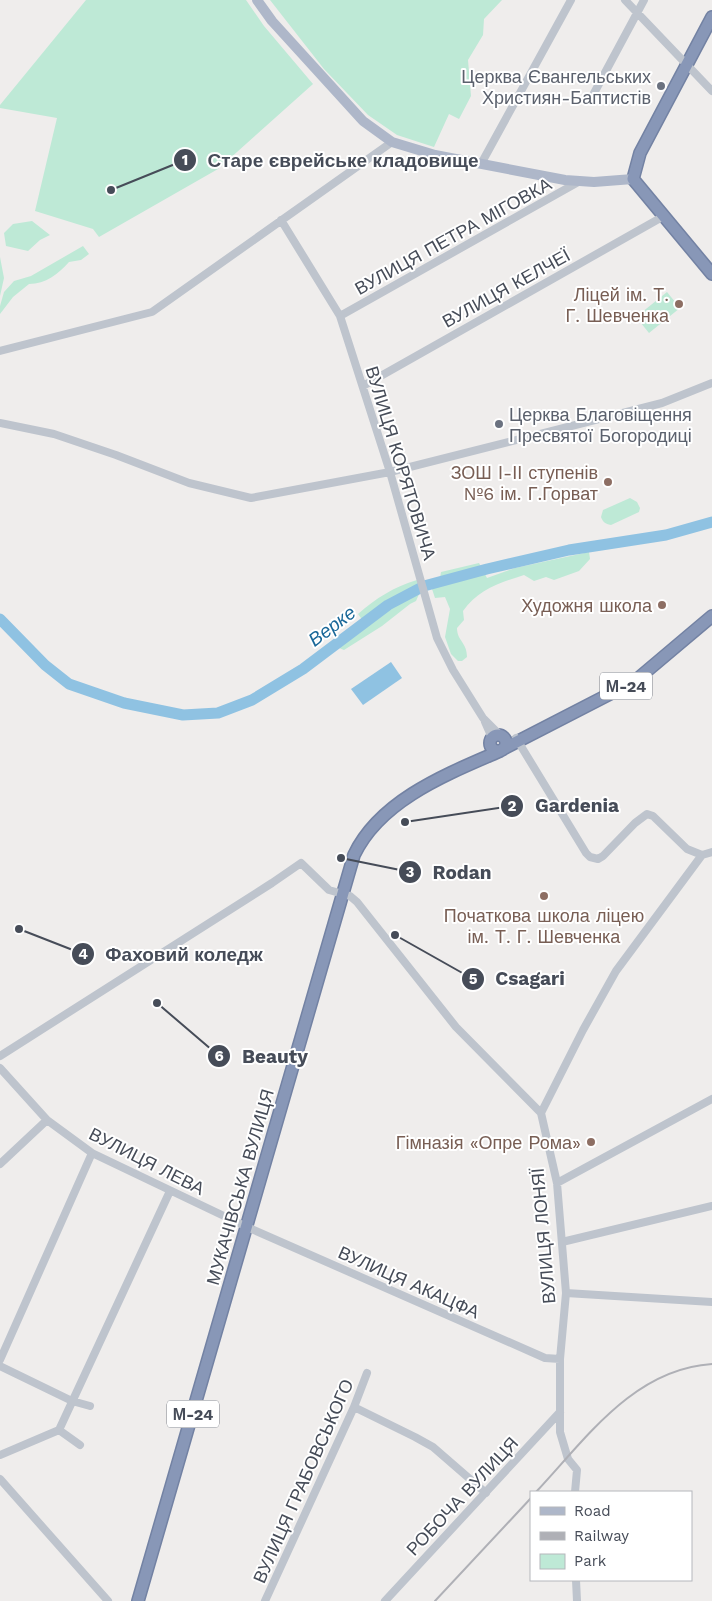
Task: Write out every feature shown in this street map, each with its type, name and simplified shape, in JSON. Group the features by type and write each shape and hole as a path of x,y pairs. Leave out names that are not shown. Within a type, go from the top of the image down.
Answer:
{"highway":[{"path":"712,17 640,154 633,179 712,274"},
{"name":"МУКАЧІВСЬКА ВУЛИЦЯ","path":"138,1601 354,855 360,842 378,820 406,798 635,681 712,616"},
{"path":"496,738 521,739"},
{"path":"496,738 494,750 501,750"},
{"path":"483,758 496,738"}],"main road":[{"path":"258,0 272,21 363,121 392,142 435,155 565,180 594,182 633,179"}],"street":[{"path":"481,164 571,0"},
{"path":"625,0 712,91"},
{"path":"593,95 644,0"},
{"path":"0,351 152,312 392,142"},
{"name":"ВУЛИЦЯ ПЕТРА МІГОВКА","path":"340,316 580,181"},
{"name":"ВУЛИЦЯ КЕЛЧЕЇ","path":"363,386 664,216"},
{"name":"ВУЛИЦЯ КОРЯТОВИЧА","path":"281,220 340,316 390,472 438,638 453,670 496,738"},
{"path":"0,424 54,434 116,455 188,483 251,498 390,472 662,403 712,383"},
{"path":"521,739 548,793 590,857 598,859 634,822 648,814 653,816 687,849 702,855"},
{"path":"0,1056 301,863 327,888 333,892 350,896 357,902 456,1026 541,1113 583,1030 616,971 702,855 712,852"},
{"name":"ВУЛИЦЯ ЛЕВА","path":"0,1068 48,1120 92,1153 247,1227"},
{"path":"557,1183 712,1098"},
{"name":"ВУЛИЦЯ ЛОНЯЇ","path":"541,1113 557,1183 566,1294 560,1359 560,1432 568,1458 577,1470 575,1491"},
{"path":"0,1164 48,1120"},
{"path":"0,1360 92,1153"},
{"path":"0,1455 59,1430 170,1191"},
{"path":"562,1242 712,1206"},
{"name":"ВУЛИЦЯ АКАЦФА","path":"247,1227 545,1358 560,1359"},
{"path":"566,1294 712,1302"},
{"path":"0,1366 72,1401 90,1406"},
{"name":"ВУЛИЦЯ ГРАБОВСЬКОГО","path":"265,1601 354,1408 367,1373"},
{"path":"354,1408 433,1447 486,1492"},
{"name":"РОБОЧА ВУЛИЦЯ","path":"386,1601 560,1412"},
{"path":"59,1430 80,1445"},
{"path":"0,1480 108,1601"},
{"path":"576,1581 577,1601"}],"green space":[{"path":"86,0 246,0 264,26 313,84 218,169 99,237 93,229 35,211 57,118 0,108 0,105"},
{"path":"270,0 502,0 484,19 483,35 468,60 471,96 459,119 449,114 434,147 397,135 368,115 324,69"},
{"path":"32,221 50,235 40,240 28,251 6,246 4,233 13,224"},
{"path":"83,246 89,254 81,260 69,262 46,280 29,284 13,297 0,314 4,292 14,281 31,276"},
{"path":"0,257 4,278 0,296"},
{"path":"667,292 680,308 649,333 636,317"},
{"path":"630,498 637,502 640,508 639,512 611,525 603,521 601,517 603,510"},
{"path":"589,552 590,559 579,571 554,580 546,577 534,581 524,575 482,592 463,611 464,620 457,628 457,632 467,652 467,657 462,661 458,661 451,654 445,637 450,609 445,597 435,598 432,589 439,584 441,572 479,563 487,578 515,568"},
{"path":"417,580 420,592 416,601 382,626 344,650 339,648 366,625 358,614 386,594"}],"water":[{"path":"391,662 402,678 363,705 351,689"}],"waterway":[{"name":"Верке","path":"0,619 45,665 69,684 124,703 183,715 218,713 252,700 303,669 388,605 424,586 569,550 666,535 712,522"}],"railway":[{"path":"537,1491 592,1430 635,1393 658,1379 684,1369 712,1364"},
{"path":"435,1601 530,1499"}],"place":[{"name":"Церква Євангельських Християн-Баптистів","path":"661,86"},
{"name":"Старе єврейське кладовище","path":"111,190"},
{"name":"Ліцей ім. Т. Г. Шевченка","path":"679,304"},
{"name":"Церква Благовіщення Пресвятої Богородиці","path":"499,424"},
{"name":"ЗОШ І-ІІ ступенів №6 ім. Г.Горват","path":"608,482"},
{"name":"Художня школа","path":"662,605"},
{"name":"Gardenia","path":"405,822"},
{"name":"Rodan","path":"341,858"},
{"name":"Початкова школа ліцею ім. Т. Г. Шевченка","path":"544,896"},
{"name":"Фаховий коледж","path":"19,929"},
{"name":"Csagari","path":"395,935"},
{"name":"Beauty","path":"157,1003"},
{"name":"Гімназія «Опре Рома»","path":"591,1142"}]}
